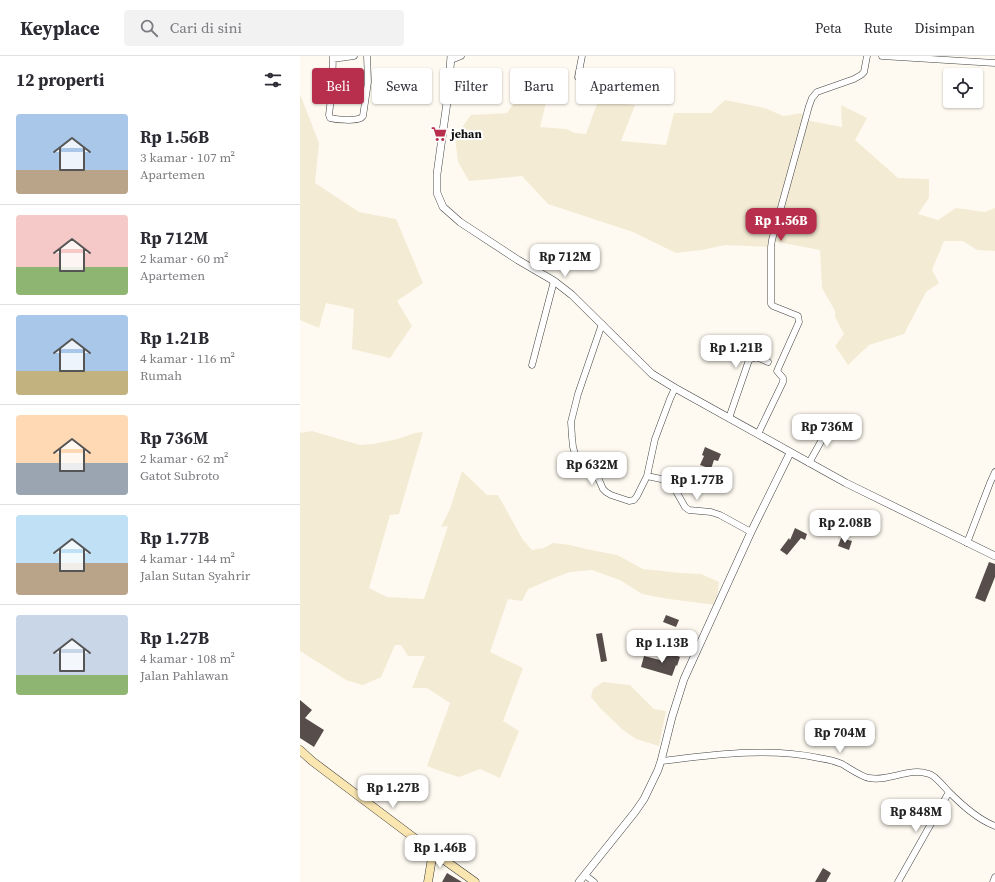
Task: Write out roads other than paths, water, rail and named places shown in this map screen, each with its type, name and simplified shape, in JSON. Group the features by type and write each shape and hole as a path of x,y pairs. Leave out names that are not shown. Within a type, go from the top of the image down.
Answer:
{"main road":[{"path":"300,750 312,761 475,882"},
{"path":"428,882 433,852"}],"street":[{"path":"354,56 333,58 330,118 357,120 363,116 368,82 367,56"},
{"path":"461,56 451,58 448,95 436,174 437,193 443,207 460,222 518,260 554,281 572,295 652,374 790,453 846,483 995,556"},
{"path":"580,68 582,56"},
{"path":"758,434 783,382 783,378 777,371 799,322 798,316 771,304 772,240 809,106 812,98 817,92 854,79 861,75 864,72 867,56"},
{"path":"882,56 995,63"},
{"path":"532,365 554,281"},
{"path":"602,324 578,394 572,422 573,446 576,457 579,461 592,468 597,474 603,489 606,492 630,501 634,500 637,496 647,476 655,439 675,388"},
{"path":"729,418 749,360 757,357 768,362"},
{"path":"809,462 830,425"},
{"path":"579,882 644,799 661,761 672,717 684,679 751,532 790,453"},
{"path":"967,543 995,472"},
{"path":"647,476 661,479 672,484 684,507 689,510 711,512 720,515 751,532"},
{"path":"661,761 726,754 773,753 816,757 840,763 868,778 884,778 916,772 930,774 981,819 995,826"},
{"path":"898,882 949,792"},
{"path":"585,875 594,882"},
{"path":"993,882 995,877"}],"place":[{"name":"jehan","path":"439,134"}]}
